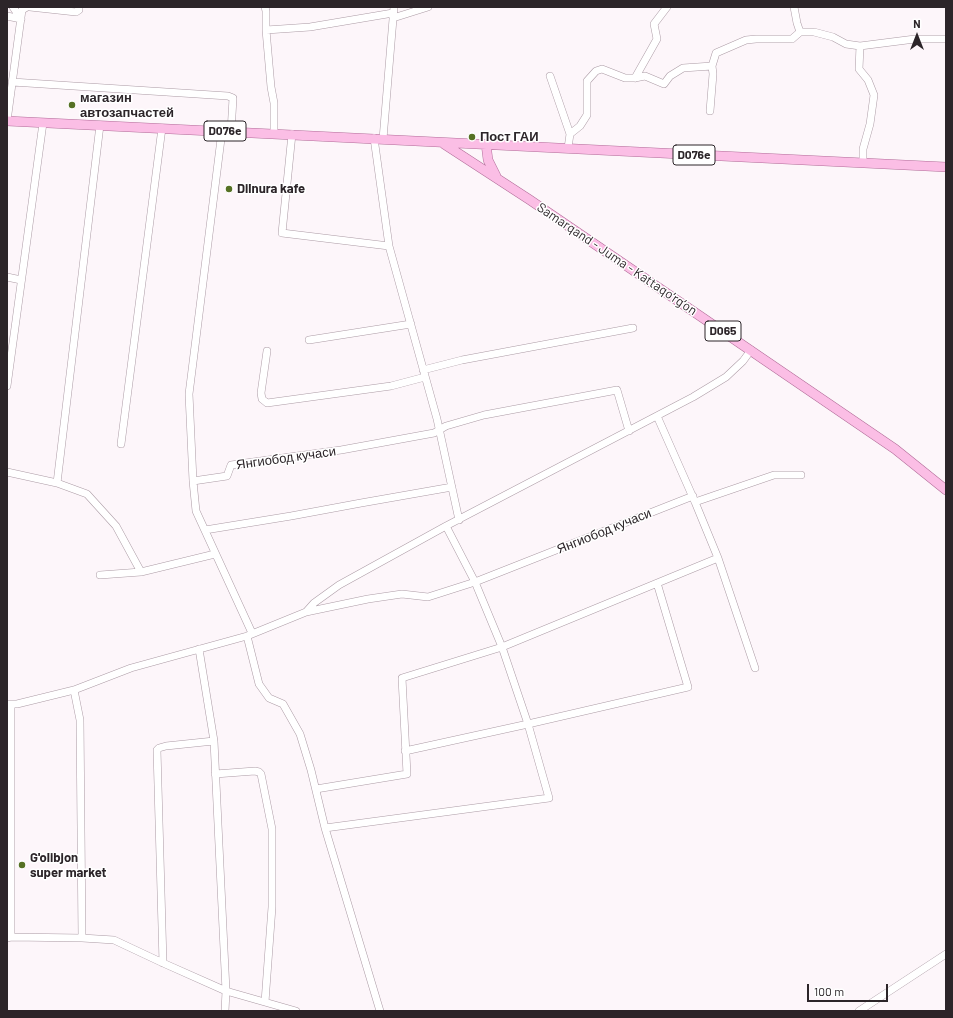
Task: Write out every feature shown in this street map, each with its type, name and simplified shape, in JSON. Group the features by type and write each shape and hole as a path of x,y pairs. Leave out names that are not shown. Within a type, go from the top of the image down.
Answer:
{"main road":[{"name":"D076e","path":"7,121 292,134 442,143 503,144 946,167"},
{"name":"Samarqand - Juma - Kattaqo‘rg‘on","path":"442,143 497,177 895,449 946,490"},
{"name":"D065","path":"486,144 490,165 497,177"},
{"path":"490,165 493,155 503,144"}],"street":[{"path":"13,7 21,19"},
{"path":"7,121 22,10 29,7 76,12 79,7"},
{"path":"265,7 270,87 274,103 274,134"},
{"path":"266,30 310,27 428,7"},
{"path":"635,78 657,39 654,24 667,7"},
{"path":"794,7 800,32"},
{"path":"393,13 378,139 389,246 440,429 458,520"},
{"path":"7,16 21,19"},
{"path":"710,111 713,74 712,66 716,53 746,40 792,39 800,32 814,32 833,37 846,44 860,46 914,40 946,39"},
{"path":"860,46 859,69 868,80 874,95 870,124 863,149 863,163"},
{"path":"570,134 580,126 588,115 587,81 596,71 602,69 625,78 644,76 664,84 670,76 683,68 712,66"},
{"path":"550,76 570,134 568,148"},
{"path":"12,82 228,96 233,98 226,132 189,394 193,481 196,511 249,634 259,684 269,698 283,704 300,734 316,789 325,828 380,1011"},
{"path":"7,386 42,123"},
{"path":"57,483 100,125"},
{"path":"121,444 162,128"},
{"path":"292,134 282,234 389,246"},
{"path":"7,277 21,280"},
{"path":"309,340 411,324"},
{"path":"267,351 261,393 262,399 268,402 391,386 462,360 633,328"},
{"name":"Янгиобод кучаси","path":"306,612 314,603 339,585 446,526 693,397 726,377 743,361 751,350"},
{"name":"Янгиобод кучаси","path":"193,481 227,476 231,465 341,450 434,433 446,426 484,415 617,390 629,431"},
{"path":"657,416 694,499 718,558 755,668"},
{"path":"7,472 57,483 87,494 116,526 141,572"},
{"name":"Янгиобод кучаси","path":"9,704 17,704 74,690 131,668 249,634 306,612 368,599 402,594 428,597 475,582 694,499 774,475 802,475"},
{"path":"205,530 452,487"},
{"path":"325,828 549,798 528,724 502,647 475,582 446,526"},
{"path":"100,575 141,572 215,554"},
{"path":"316,789 407,774 402,678 502,647 718,558"},
{"path":"405,751 688,687 657,583"},
{"path":"199,649 214,741 226,991 225,1011"},
{"path":"74,690 80,720 82,938"},
{"path":"9,704 9,938 82,938 114,940 163,964 226,991 296,1011"},
{"path":"163,964 157,750 166,746 214,741"},
{"path":"215,774 255,771 261,774 272,829 272,907 265,1002"},
{"path":"859,1011 946,954"}],"place":[{"name":"магазин автозапчастей","path":"72,105"},
{"name":"Пост ГАИ","path":"472,137"},
{"name":"Dilnura kafe","path":"229,189"},
{"name":"G'olibjon super market","path":"22,865"}]}
